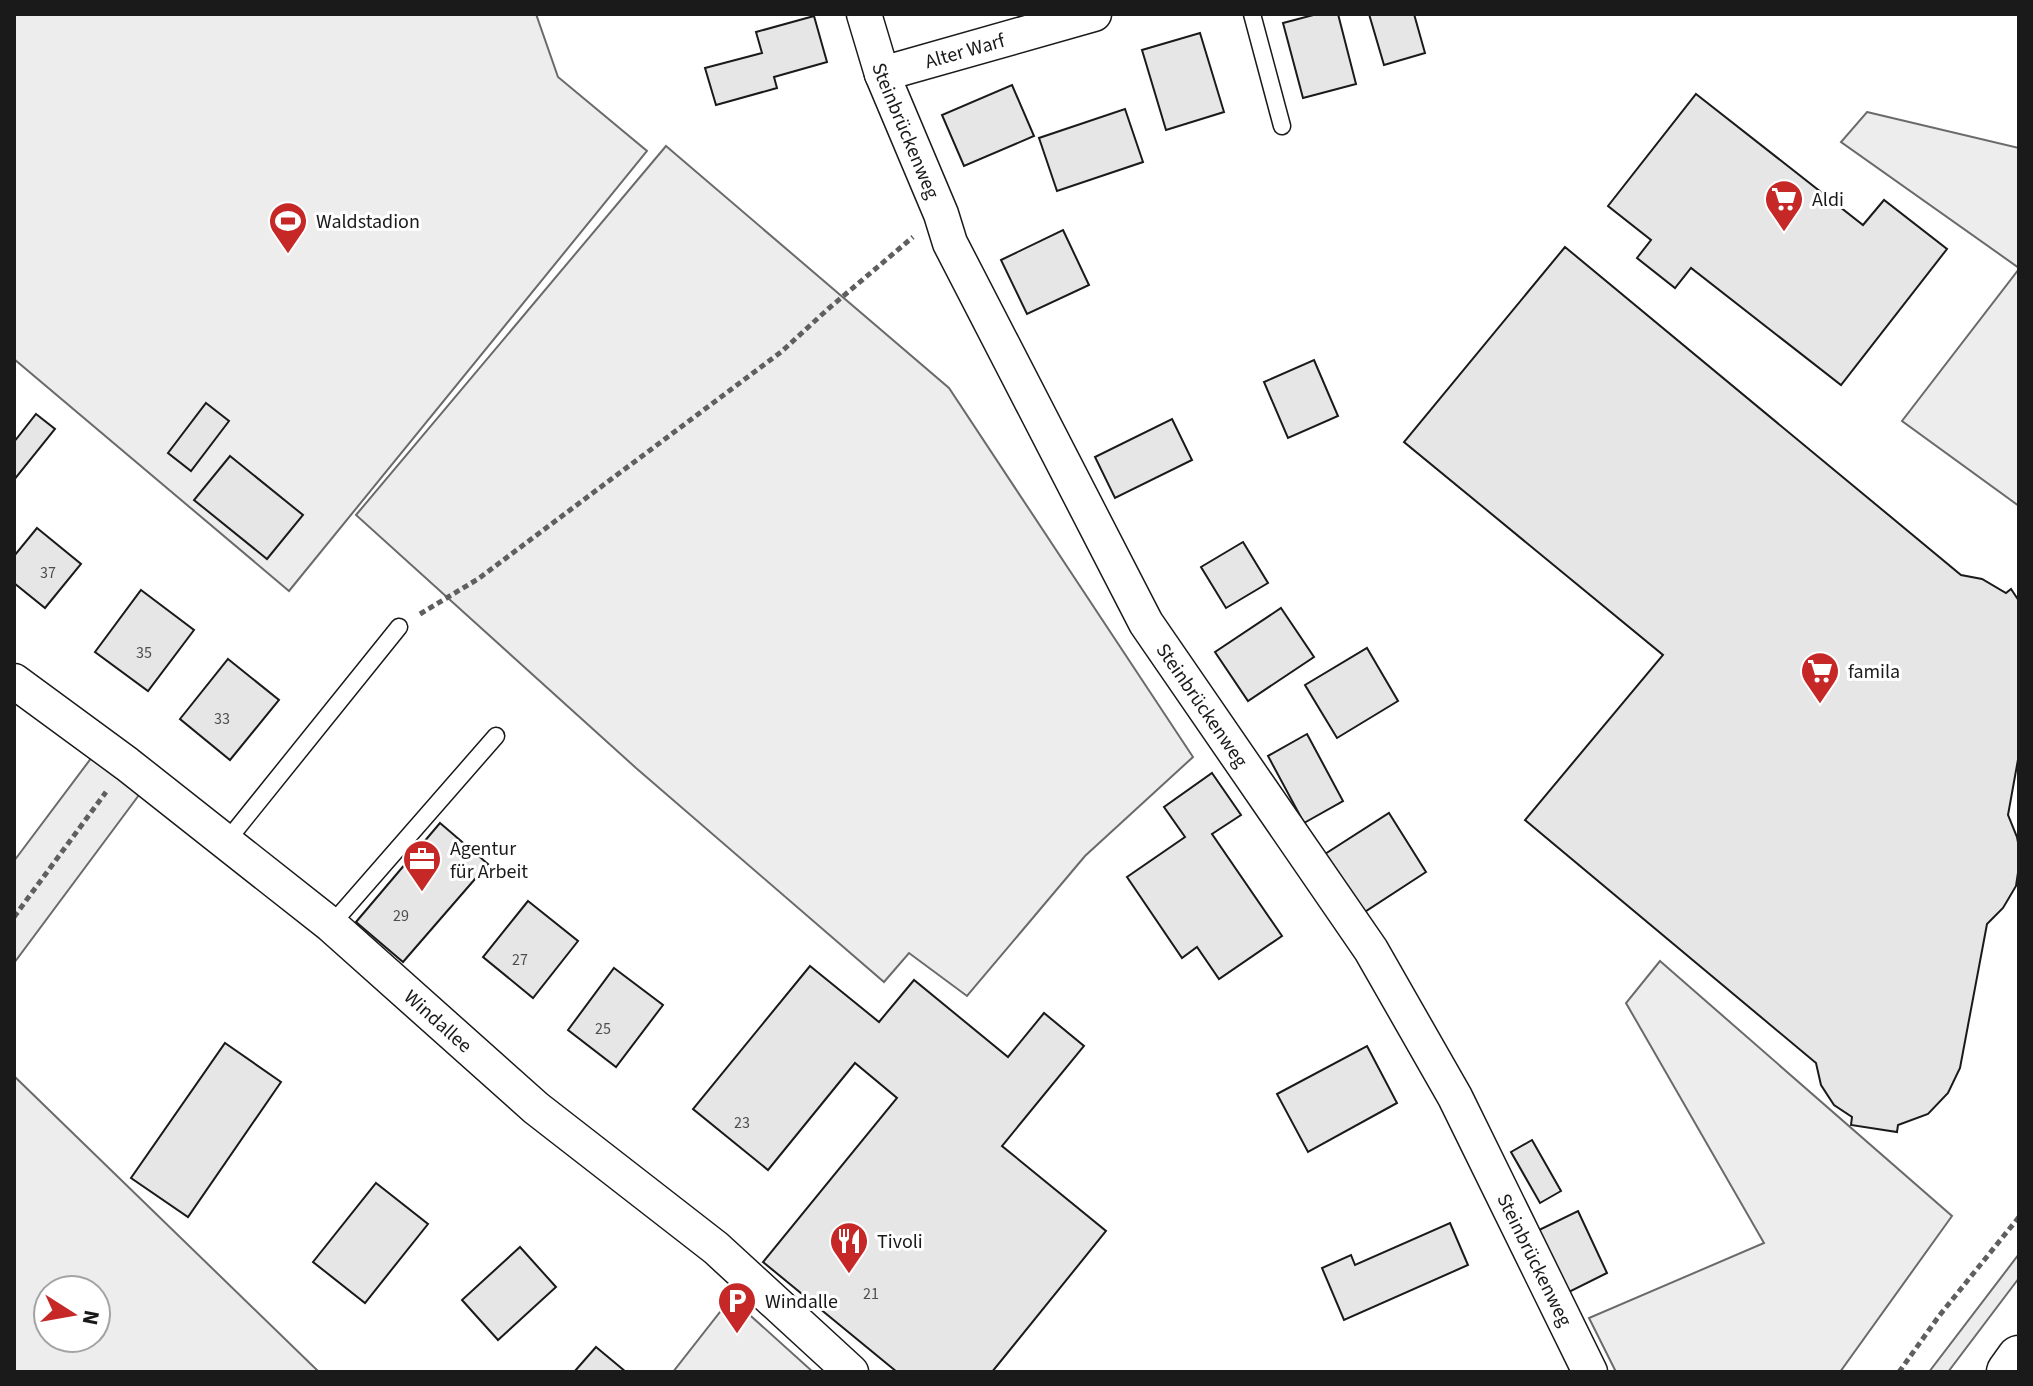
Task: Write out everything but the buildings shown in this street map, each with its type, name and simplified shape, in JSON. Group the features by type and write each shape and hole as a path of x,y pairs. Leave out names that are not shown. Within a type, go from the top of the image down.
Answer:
{"main road":[{"path":"2009,1372 2019,1358"}],"street":[{"name":"Steinbrückenweg","path":"864,14 882,74 941,214 950,243 1146,623 1371,950 1455,1097 1590,1372"},
{"name":"Alter Warf","path":"882,74 1094,14"},
{"name":"Windallee","path":"14,681 127,764 331,925 536,1108 716,1248 837,1364"}],"lane":[{"path":"1252,14 1282,126"},
{"path":"226,842 399,627"},
{"path":"331,925 496,736"}],"path":[{"path":"399,627 478,579 781,352 941,214"},
{"path":"14,917 127,764"},
{"path":"1899,1372 1939,1316 2019,1217"}],"shaded area":[{"name":"Waldstadion","path":"14,14 536,14 558,77 647,151 289,591 14,359"},
{"path":"1867,112 2019,148 2019,268 1841,142"},
{"path":"666,146 949,388 1193,757 1085,856 967,996 909,953 884,982 636,768 356,515"},
{"path":"2019,269 2019,506 1902,421"},
{"path":"92,757 139,795 14,963 14,861"},
{"path":"1660,961 1952,1216 1840,1372 1616,1372 1589,1318 1764,1243 1626,1003"},
{"path":"14,1076 319,1372 14,1372"},
{"path":"2019,1254 2019,1278 1948,1372 1929,1372"},
{"name":"Windalle","path":"731,1298 813,1372 673,1372"}],"place":[{"name":"Aldi","path":"1784,233"},
{"name":"Waldstadion","path":"288,255"},
{"name":"famila","path":"1820,705"},
{"name":"Agentur für Arbeit","path":"422,893"},
{"name":"Tivoli","path":"849,1275"},
{"name":"Windalle","path":"737,1335"}]}
